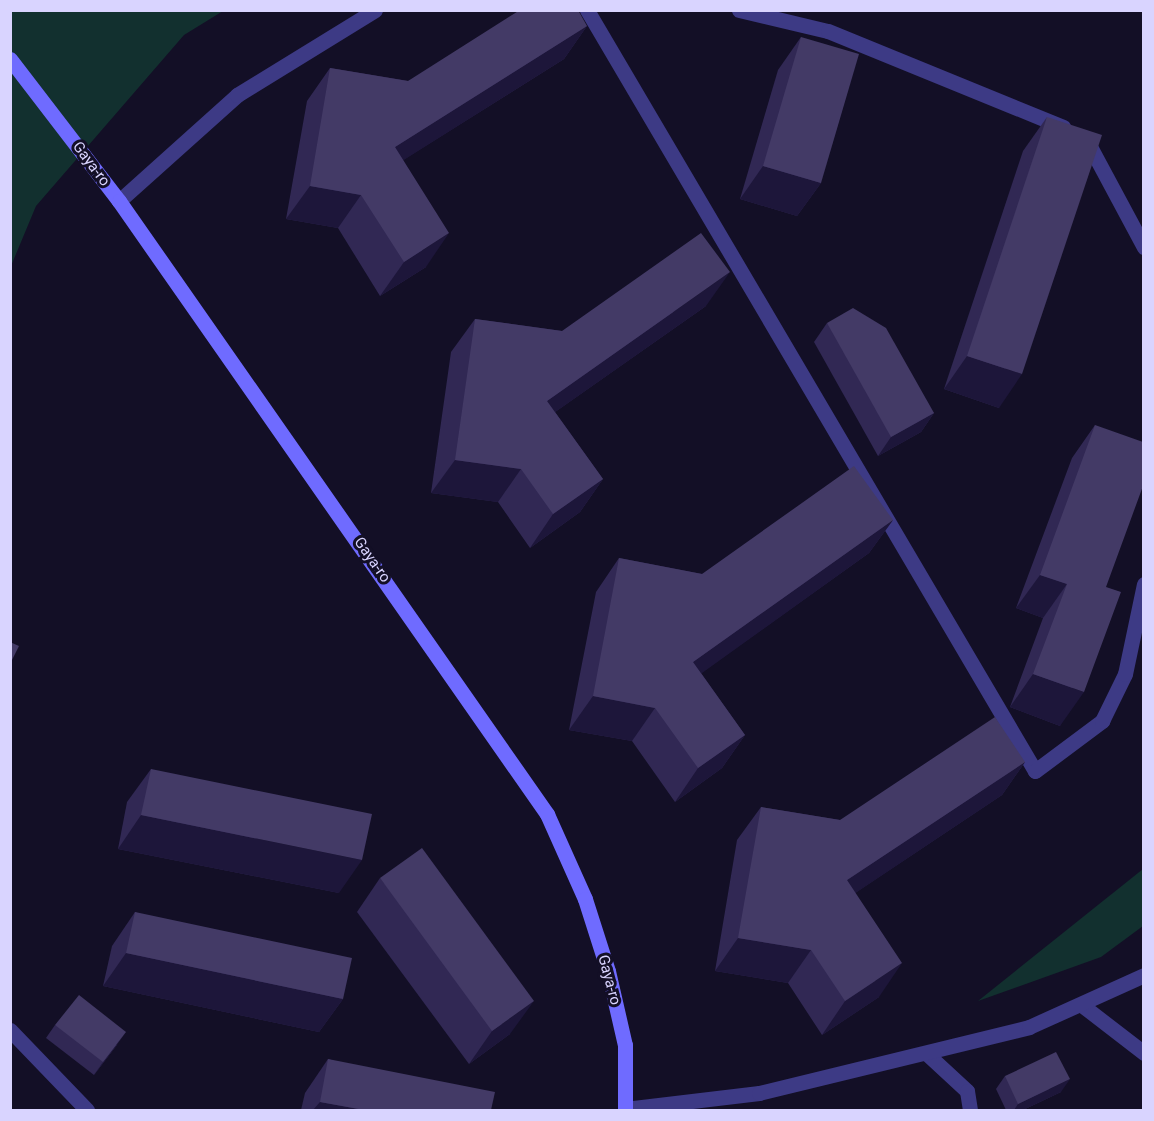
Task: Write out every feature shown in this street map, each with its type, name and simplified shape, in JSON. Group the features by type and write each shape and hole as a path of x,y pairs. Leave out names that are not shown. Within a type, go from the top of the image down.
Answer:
{"street":[{"path":"119,201 237,95 375,10"},
{"path":"587,10 1035,771 1102,721 1125,674 1143,584"},
{"path":"739,10 828,31 986,92 1086,138 1143,247"},
{"name":"Gaya-ro","path":"10,58 119,201 548,814 585,899 608,971 625,1045 625,1110"},
{"path":"625,1110 759,1093 1029,1027 1083,1006 1143,975"},
{"path":"1083,1006 1143,1053"},
{"path":"10,1030 87,1110"},
{"path":"926,1053 967,1091 970,1110"}],"green space":[{"path":"11,11 223,11 184,35 36,206 11,266"},
{"path":"1143,869 1143,926 1101,957 978,1001"}],"building":[{"path":"520,10 578,10 587,26 395,147 449,233 404,262 361,195 310,186 330,68 408,81"},
{"path":"801,37 859,54 821,183 763,166"},
{"path":"1047,117 1102,135 1022,374 967,356"},
{"path":"701,233 730,272 547,401 603,479 553,514 521,469 455,460 475,319 562,331"},
{"path":"853,308 886,328 934,413 891,437 827,323"},
{"path":"1095,425 1143,442 1143,486 1106,587 1121,592 1084,692 1033,674 1067,584 1040,575"},
{"path":"854,466 893,520 693,662 745,735 698,768 655,708 593,696 619,558 702,574"},
{"path":"10,642 19,646 10,664"},
{"path":"995,717 1025,762 847,880 902,963 845,1001 811,950 738,938 761,807 840,820"},
{"path":"151,769 372,814 362,860 141,815"},
{"path":"422,848 534,1001 492,1031 380,878"},
{"path":"135,912 352,958 343,999 126,953"},
{"path":"79,995 126,1032 103,1062 55,1025"},
{"path":"1056,1052 1070,1079 1018,1104 1005,1076"},
{"path":"328,1059 495,1092 491,1110 364,1110 320,1102"}]}
